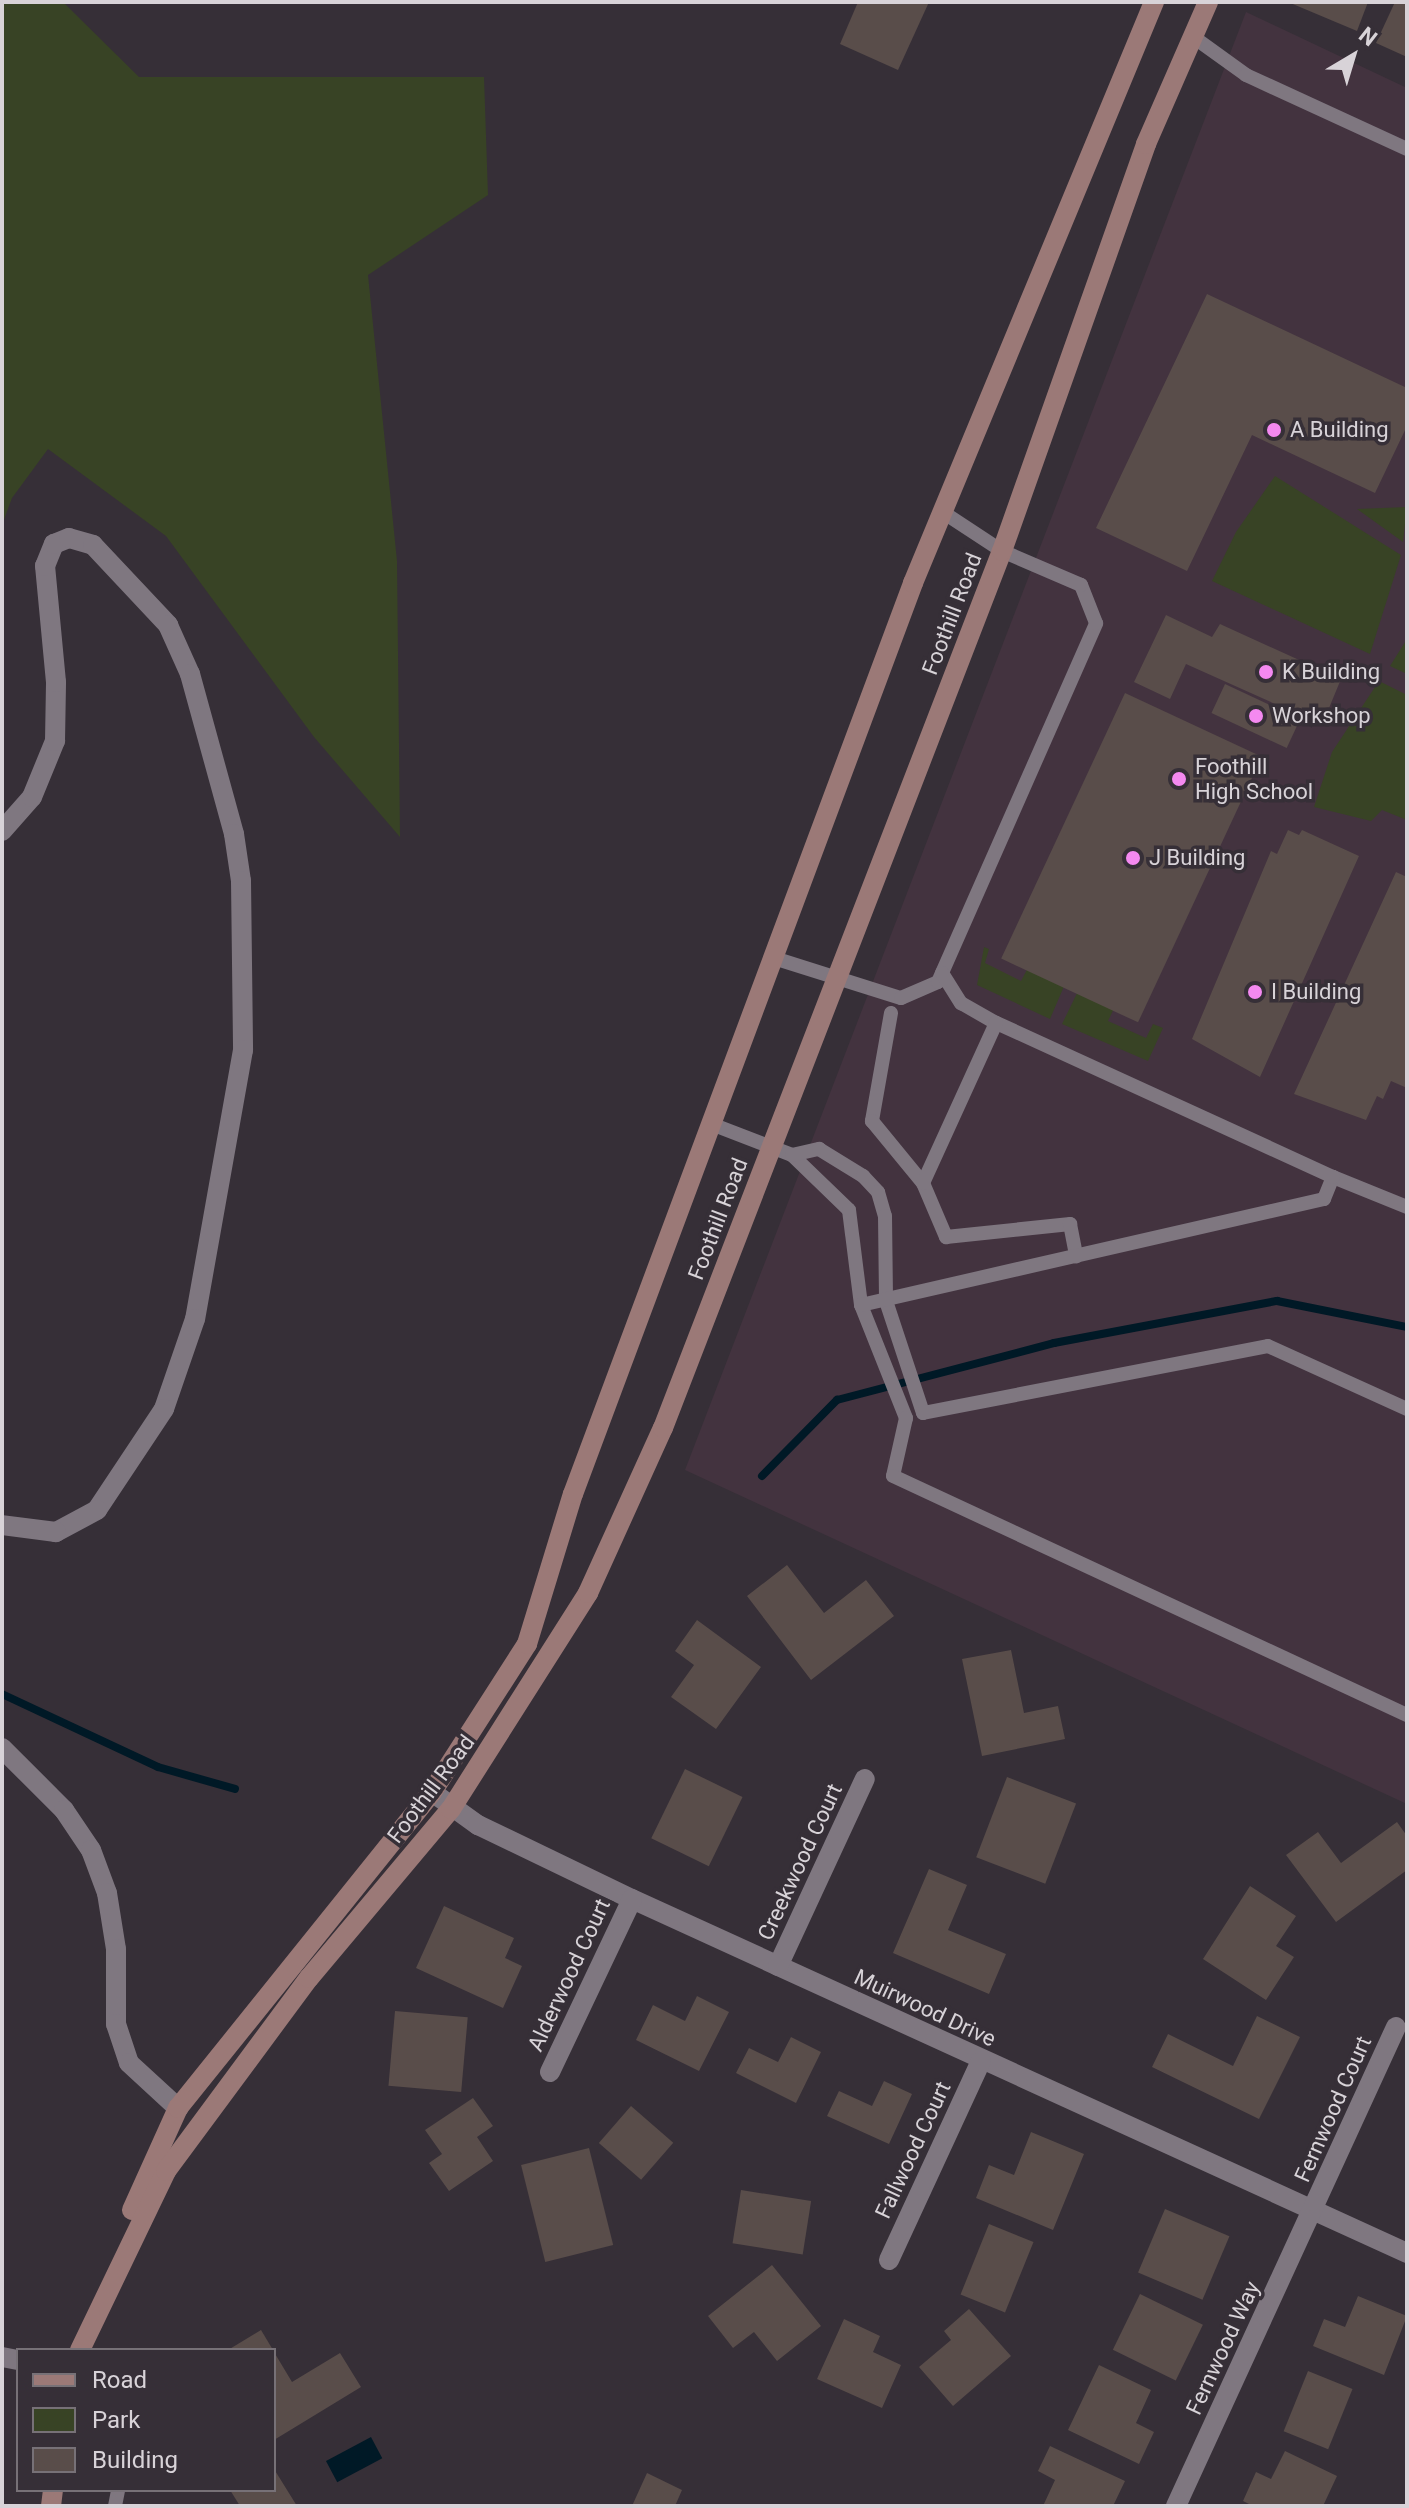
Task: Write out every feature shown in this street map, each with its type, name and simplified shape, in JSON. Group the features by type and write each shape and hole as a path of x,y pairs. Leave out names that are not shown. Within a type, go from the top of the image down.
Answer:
{"main road":[{"name":"Foothill Road","path":"79,2348 91,2300 178,2108 432,1792 527,1644 573,1494 777,959 941,511 1154,2"},
{"name":"Foothill Road","path":"79,2348 166,2171 309,1978 451,1809 588,1593 663,1428 1002,551 1146,144 1208,2"}],"street":[{"path":"2,831 32,797 55,741 56,682 45,566 54,544 69,538 93,545 168,625 190,674 234,834 241,881 243,1050 195,1319 164,1409 97,1510 56,1532 2,1525"},
{"path":"2,1748 64,1810 91,1850 107,1893 116,1949 116,2024 129,2063 178,2108"},
{"name":"Creekwood Court","path":"778,1966 865,1779"},
{"name":"Muirwood Drive","path":"432,1792 451,1809 632,1899 1407,2253"},
{"name":"Alderwood Court","path":"550,2072 632,1899"},
{"name":"Fernwood Court","path":"1314,2210 1396,2027"},
{"name":"Fallwood Court","path":"889,2260 981,2061"},
{"name":"Fernwood Way","path":"1176,2506 1314,2210"}],"lane":[{"path":"1192,36 1246,75 1407,149"},
{"path":"777,959 901,998 938,982 1096,623 1081,585 1002,551 941,511"},
{"path":"942,973 961,1003 996,1023 1333,1177 1407,1207"},
{"path":"891,1013 872,1121 923,1183 946,1237 1070,1224 1076,1256"},
{"path":"923,1183 996,1023"},
{"path":"714,1125 792,1155 849,1210 861,1305 906,1418 893,1476 1407,1715"},
{"path":"792,1155 819,1149 863,1176 878,1192 885,1216 886,1301 923,1413 1268,1346 1407,1409"},
{"path":"861,1305 1324,1199 1333,1177"}],"shaded area":[{"name":"Foothill High School","path":"1246,12 1407,88 1407,1804 685,1470"}],"green space":[{"path":"2,2 63,2 139,77 484,77 488,195 368,275 397,561 400,837 314,737 166,536 48,449 12,498 2,525"},
{"path":"1275,476 1401,555 1370,654 1212,581 1236,532"},
{"path":"1407,507 1403,542 1357,509"},
{"path":"1407,639 1407,674 1390,666"},
{"path":"1379,681 1407,695 1407,820 1382,810 1371,821 1314,807 1332,752"},
{"path":"984,947 989,949 985,963 1021,981 1031,962 1068,977 1050,1019 977,985"},
{"path":"1082,983 1118,1000 1108,1021 1146,1038 1153,1024 1163,1028 1148,1061 1062,1024"}],"water":[{"path":"371,2437 382,2458 337,2482 326,2461"}],"building":[{"path":"858,2 929,2 898,70 840,44"},
{"path":"1288,2 1368,2 1357,31"},
{"path":"1395,2 1407,2 1407,57 1376,43"},
{"name":"A Building","path":"1207,294 1407,388 1407,426 1375,493 1252,435 1187,571 1096,528"},
{"name":"K Building","path":"1166,615 1212,637 1220,624 1341,679 1322,725 1186,664 1170,699 1134,682"},
{"name":"Workshop","path":"1225,684 1300,719 1287,748 1211,713"},
{"name":"J Building","path":"1125,693 1262,757 1138,1022 1001,959"},
{"name":"I Building","path":"1288,830 1299,835 1302,830 1359,856 1260,1077 1192,1039 1271,851 1277,854"},
{"path":"1396,872 1407,877 1407,1088 1391,1081 1383,1099 1377,1096 1366,1120 1294,1094"},
{"path":"787,1565 824,1613 866,1580 894,1616 811,1680 747,1596"},
{"path":"697,1620 761,1667 716,1729 671,1697 694,1665 675,1651"},
{"path":"1011,1650 1024,1713 1058,1706 1065,1739 982,1756 962,1659"},
{"path":"685,1769 743,1797 709,1866 651,1838"},
{"path":"1007,1777 1076,1804 1045,1884 976,1857"},
{"path":"1397,1822 1407,1836 1407,1870 1336,1922 1286,1855 1318,1832 1341,1863"},
{"path":"929,1869 967,1885 948,1930 1006,1954 989,1994 893,1953"},
{"path":"1250,1886 1296,1916 1276,1946 1294,1957 1266,2000 1203,1959"},
{"path":"444,1906 514,1938 505,1958 522,1966 503,2008 416,1968"},
{"path":"697,1996 729,2012 699,2071 636,2040 653,2005 685,2021"},
{"path":"395,2011 468,2017 461,2092 388,2086"},
{"path":"1257,2016 1300,2037 1259,2119 1152,2067 1168,2034 1233,2066"},
{"path":"791,2037 821,2052 796,2103 736,2073 749,2048 778,2062"},
{"path":"884,2081 912,2094 889,2144 827,2116 839,2091 872,2106"},
{"path":"473,2098 493,2126 477,2137 493,2161 449,2191 429,2163 442,2154 425,2130"},
{"path":"631,2106 673,2143 641,2180 599,2143"},
{"path":"1031,2132 1084,2154 1053,2230 976,2198 989,2165 1014,2175"},
{"path":"589,2148 613,2245 545,2262 521,2165"},
{"path":"741,2190 811,2201 803,2254 733,2243"},
{"path":"1165,2209 1229,2236 1202,2300 1138,2273"},
{"path":"989,2224 1034,2242 1005,2312 961,2294"},
{"path":"772,2265 821,2326 777,2361 754,2332 733,2348 708,2316"},
{"path":"1140,2294 1203,2325 1176,2380 1113,2350"},
{"path":"1358,2296 1407,2316 1384,2375 1313,2346 1324,2319 1345,2327"},
{"path":"969,2309 1011,2356 953,2406 919,2367 951,2340 944,2331"},
{"path":"844,2319 880,2336 873,2352 901,2365 882,2408 817,2379"},
{"path":"261,2330 272,2348 231,2348"},
{"path":"340,2353 361,2387 276,2439 276,2355 292,2382"},
{"path":"1099,2365 1151,2390 1136,2423 1154,2432 1139,2464 1068,2430"},
{"path":"1308,2371 1353,2389 1328,2449 1284,2431"},
{"path":"1050,2446 1125,2481 1113,2506 1043,2506 1055,2480 1038,2471"},
{"path":"1285,2451 1337,2476 1323,2506 1253,2506 1243,2501 1256,2472 1271,2479"},
{"path":"276,2472 297,2506 240,2506 231,2492 276,2492"},
{"path":"647,2473 682,2490 675,2506 632,2506"}],"waterway":[{"path":"762,1476 837,1400 1054,1343 1277,1301 1407,1327"},
{"path":"2,1694 158,1767 235,1789"}],"place":[{"name":"A Building","path":"1274,430"},
{"name":"K Building","path":"1266,672"},
{"name":"Workshop","path":"1256,716"},
{"name":"Foothill High School","path":"1179,779"},
{"name":"J Building","path":"1133,858"},
{"name":"I Building","path":"1255,992"}]}
